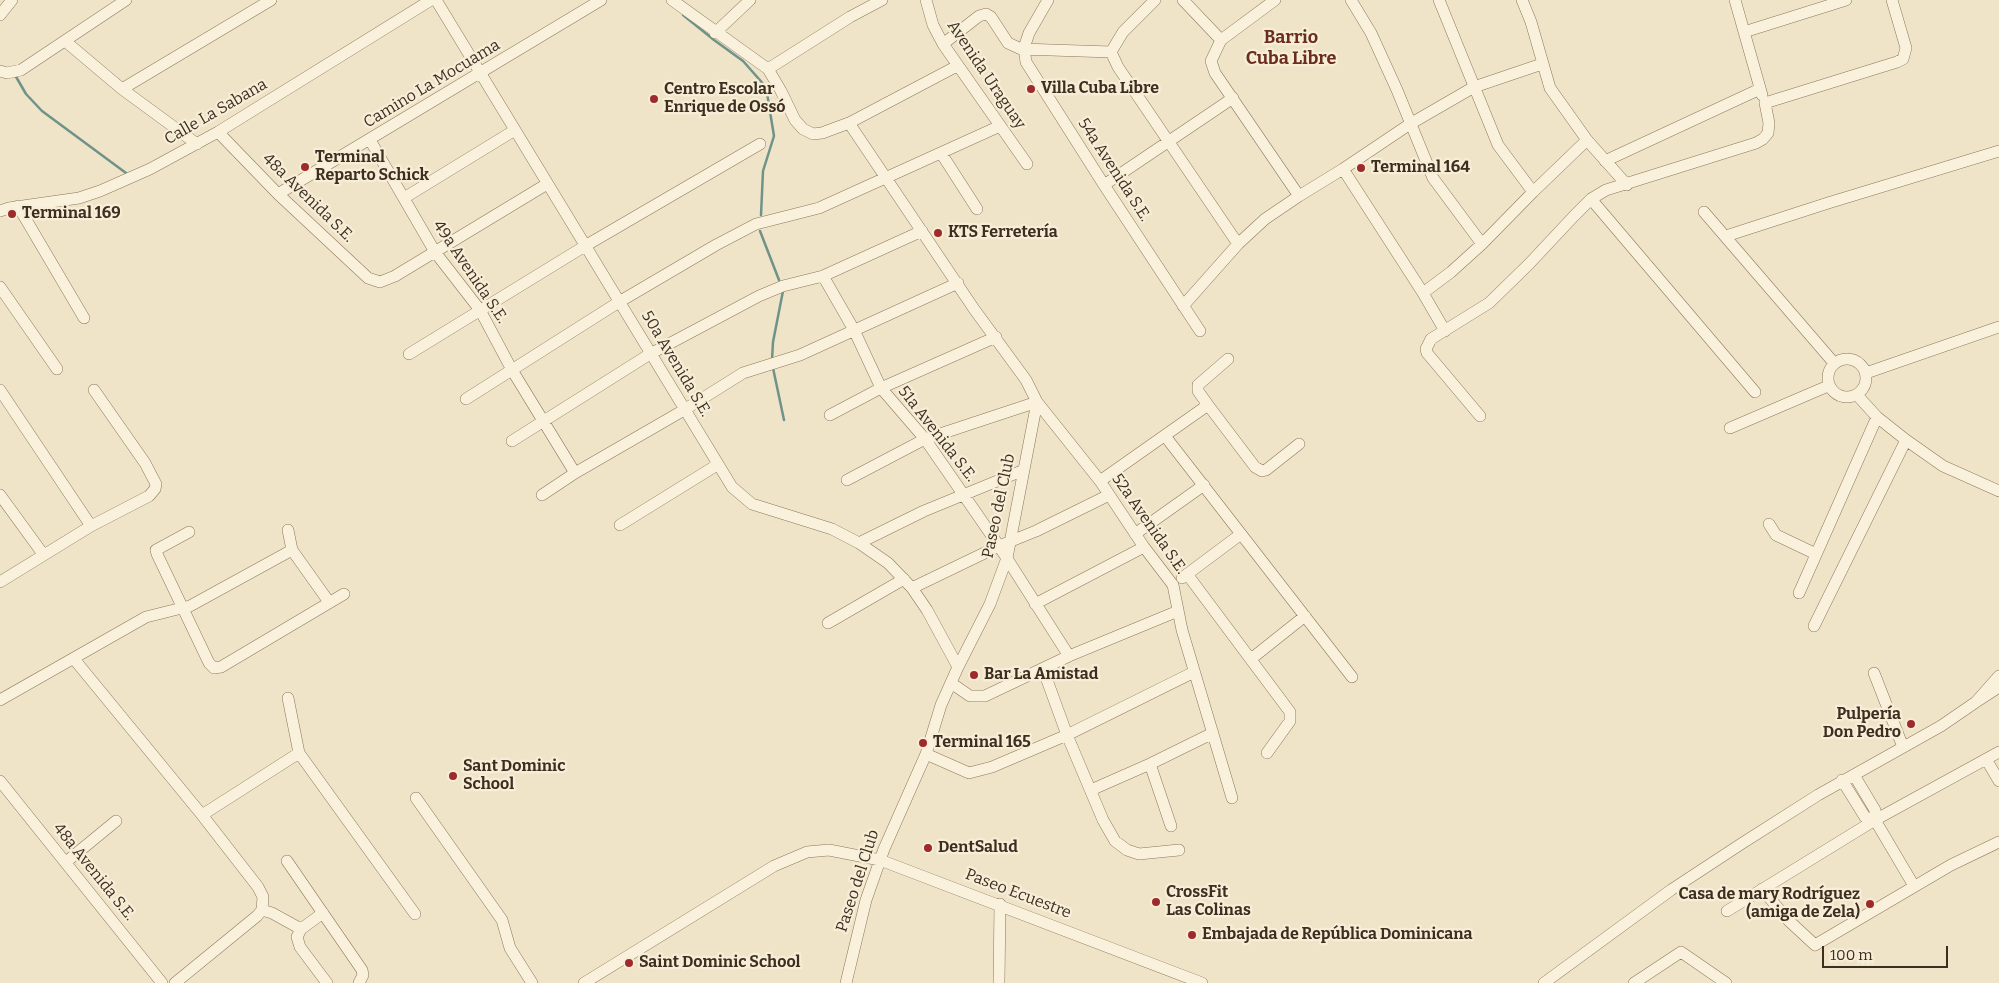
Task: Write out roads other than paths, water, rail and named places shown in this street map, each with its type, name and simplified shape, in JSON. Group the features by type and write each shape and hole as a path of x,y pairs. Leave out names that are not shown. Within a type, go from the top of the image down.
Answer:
{"street":[{"path":"0,15 12,0"},
{"path":"0,71 7,73 21,70 126,0"},
{"path":"122,89 271,0"},
{"name":"Calle La Sabana","path":"0,211 18,206 79,198 150,169 218,132 430,0"},
{"name":"50a Avenida S.E.","path":"436,0 732,487 752,504 832,529 859,543 888,563 908,584 927,610 958,667"},
{"name":"Camino La Mocuama","path":"278,194 481,74 601,0"},
{"path":"672,0 715,33 768,69 782,91 795,120 803,129 813,134 822,133 849,123 957,66"},
{"path":"715,33 750,0"},
{"path":"768,69 850,17 882,0"},
{"name":"Avenida Uraguay","path":"926,0 933,25 943,44 1027,164"},
{"path":"1024,48 1029,33 1048,0"},
{"path":"1111,52 1123,32 1155,0"},
{"path":"1183,0 1220,40"},
{"path":"1275,0 1220,40 1211,61 1215,73 1299,196"},
{"path":"1351,0 1371,33 1433,178 1482,244"},
{"path":"1439,0 1498,145 1533,192"},
{"path":"1522,0 1531,22 1550,88 1587,140 1626,185"},
{"path":"1480,416 1427,353 1426,349 1431,339 1489,303 1591,199 1606,190 1756,143 1768,133 1769,123 1765,103 1735,0"},
{"path":"1744,32 1846,0"},
{"path":"1765,103 1903,59 1906,48 1892,0"},
{"path":"943,44 979,16 986,14 991,17 1008,43 1024,48 1111,52"},
{"path":"65,41 122,89 197,144"},
{"name":"54a Avenida S.E.","path":"1024,48 1026,62 1038,84 1200,331"},
{"path":"1111,52 1118,67 1238,244"},
{"path":"1183,306 1238,244 1265,219 1299,196 1410,124 1474,87 1542,64"},
{"path":"1605,161 1760,89"},
{"path":"1104,185 1233,98"},
{"path":"847,480 925,439 1037,402 1026,380 849,123"},
{"path":"466,399 619,302 716,245 756,224 819,208 1000,126"},
{"path":"404,198 515,130"},
{"name":"48a Avenida S.E.","path":"218,132 278,194 368,278 380,282 395,276 435,252"},
{"name":"49a Avenida S.E.","path":"370,140 435,252 480,310 512,370 575,473"},
{"path":"1423,293 1451,272 1482,244 1587,140"},
{"path":"409,354 585,246 760,144"},
{"path":"1726,236 1828,202 1999,151"},
{"path":"941,153 977,209"},
{"path":"1343,169 1423,293 1445,331"},
{"path":"435,252 547,184"},
{"path":"1591,199 1755,392"},
{"path":"18,206 84,318"},
{"path":"1704,212 1834,363"},
{"path":"512,441 650,354 759,296 783,286 823,276 922,231"},
{"name":"51a Avenida S.E.","path":"823,276 854,330 881,388 925,439 1007,558 1069,656"},
{"path":"542,495 575,473 684,410 743,373 800,355 958,283"},
{"path":"0,287 57,369"},
{"path":"1866,373 1999,327"},
{"path":"830,415 881,388 996,337"},
{"path":"1228,359 1198,385 1198,391 1254,467 1262,471 1266,470 1299,444"},
{"path":"1846,359 1858,362 1866,373 1865,386 1857,395 1840,397 1828,386 1827,374 1834,363 1846,359"},
{"path":"1730,428 1828,386"},
{"path":"0,390 91,526"},
{"path":"0,582 91,526 149,496 156,489 156,484 145,463 94,390"},
{"path":"1857,395 1877,417 1944,466 1999,491"},
{"name":"Paseo del Club","path":"846,983 866,900 892,827 926,754 941,704 990,604 1007,558 1037,402"},
{"name":"52a Avenida S.E.","path":"1037,402 1109,494 1144,547 1173,585 1194,672 1232,798"},
{"path":"1100,482 1208,405"},
{"path":"1799,593 1877,417"},
{"path":"1165,436 1352,677"},
{"path":"1814,626 1906,440"},
{"path":"620,525 717,465"},
{"path":"859,543 924,511 1024,470"},
{"path":"1135,534 1204,485"},
{"path":"828,623 908,584 1036,531 1109,494"},
{"path":"0,495 43,554"},
{"path":"1769,524 1776,535 1816,554"},
{"path":"288,530 292,550 329,602"},
{"path":"189,532 156,550 209,663 214,668 222,668 344,594"},
{"path":"1173,585 1241,534"},
{"path":"1035,604 1144,547"},
{"path":"0,700 146,618 182,608 232,584 292,550"},
{"path":"1186,574 1290,712 1290,721 1267,753"},
{"path":"951,683 970,696 985,696 1069,656 1178,611"},
{"path":"1251,659 1305,616"},
{"path":"74,659 202,815 258,887 263,897 262,910 257,916 175,983"},
{"path":"1043,669 1067,735 1103,820 1115,841 1127,850 1139,854 1179,850"},
{"path":"926,754 969,773 992,766 1012,756 1067,735 1194,672"},
{"path":"1874,673 1903,747"},
{"path":"1976,702 1999,676"},
{"path":"1544,983 1671,890 1842,780 1960,714 1999,687"},
{"path":"288,698 299,753 415,914"},
{"path":"1091,790 1213,733"},
{"path":"1727,911 1874,820 1999,752"},
{"path":"202,815 299,753"},
{"path":"1986,759 1999,780"},
{"path":"1150,764 1171,826"},
{"path":"1854,775 1875,810 1874,820 1914,886"},
{"path":"1842,780 1865,817 1874,820"},
{"name":"48a Avenida S.E.","path":"0,781 162,983"},
{"path":"416,798 502,920 510,948 532,983"},
{"path":"66,862 116,822"},
{"path":"1762,889 1788,920 1815,945 1951,864 1999,842"},
{"name":"Paseo Ecuestre","path":"584,983 789,858 807,852 829,850 880,860 1000,904 1202,983"},
{"path":"287,861 362,970 359,983"},
{"path":"999,983 1000,904"},
{"path":"262,910 272,913 301,929"},
{"path":"322,913 301,929 297,942 327,983"},
{"path":"1634,983 1678,952 1726,983"}],"waterway":[{"path":"683,15 743,61 766,87 774,136 763,171 761,215"},
{"path":"15,75 26,94 42,111 126,173"},
{"path":"760,231 779,280"},
{"path":"772,360 773,342 783,291"},
{"path":"773,368 784,420"}],"place":[{"name":"Villa Cuba Libre","path":"1031,89"},
{"name":"Centro Escolar Enrique de Ossó","path":"654,99"},
{"name":"Terminal Reparto Schick","path":"305,167"},
{"name":"Terminal 164","path":"1361,168"},
{"name":"Terminal 169","path":"12,214"},
{"name":"KTS Ferretería","path":"938,233"},
{"name":"Bar La Amistad","path":"974,675"},
{"name":"Pulpería Don Pedro","path":"1911,724"},
{"name":"Terminal 165","path":"923,743"},
{"name":"Sant Dominic School","path":"453,776"},
{"name":"DentSalud","path":"928,848"},
{"name":"CrossFit Las Colinas","path":"1156,902"},
{"name":"Casa de mary Rodríguez (amiga de Zela)","path":"1870,904"},
{"name":"Embajada de República Dominicana","path":"1192,935"},
{"name":"Saint Dominic School","path":"629,963"}],"district":[{"name":"Barrio Cuba Libre","path":"1291,48"}]}
